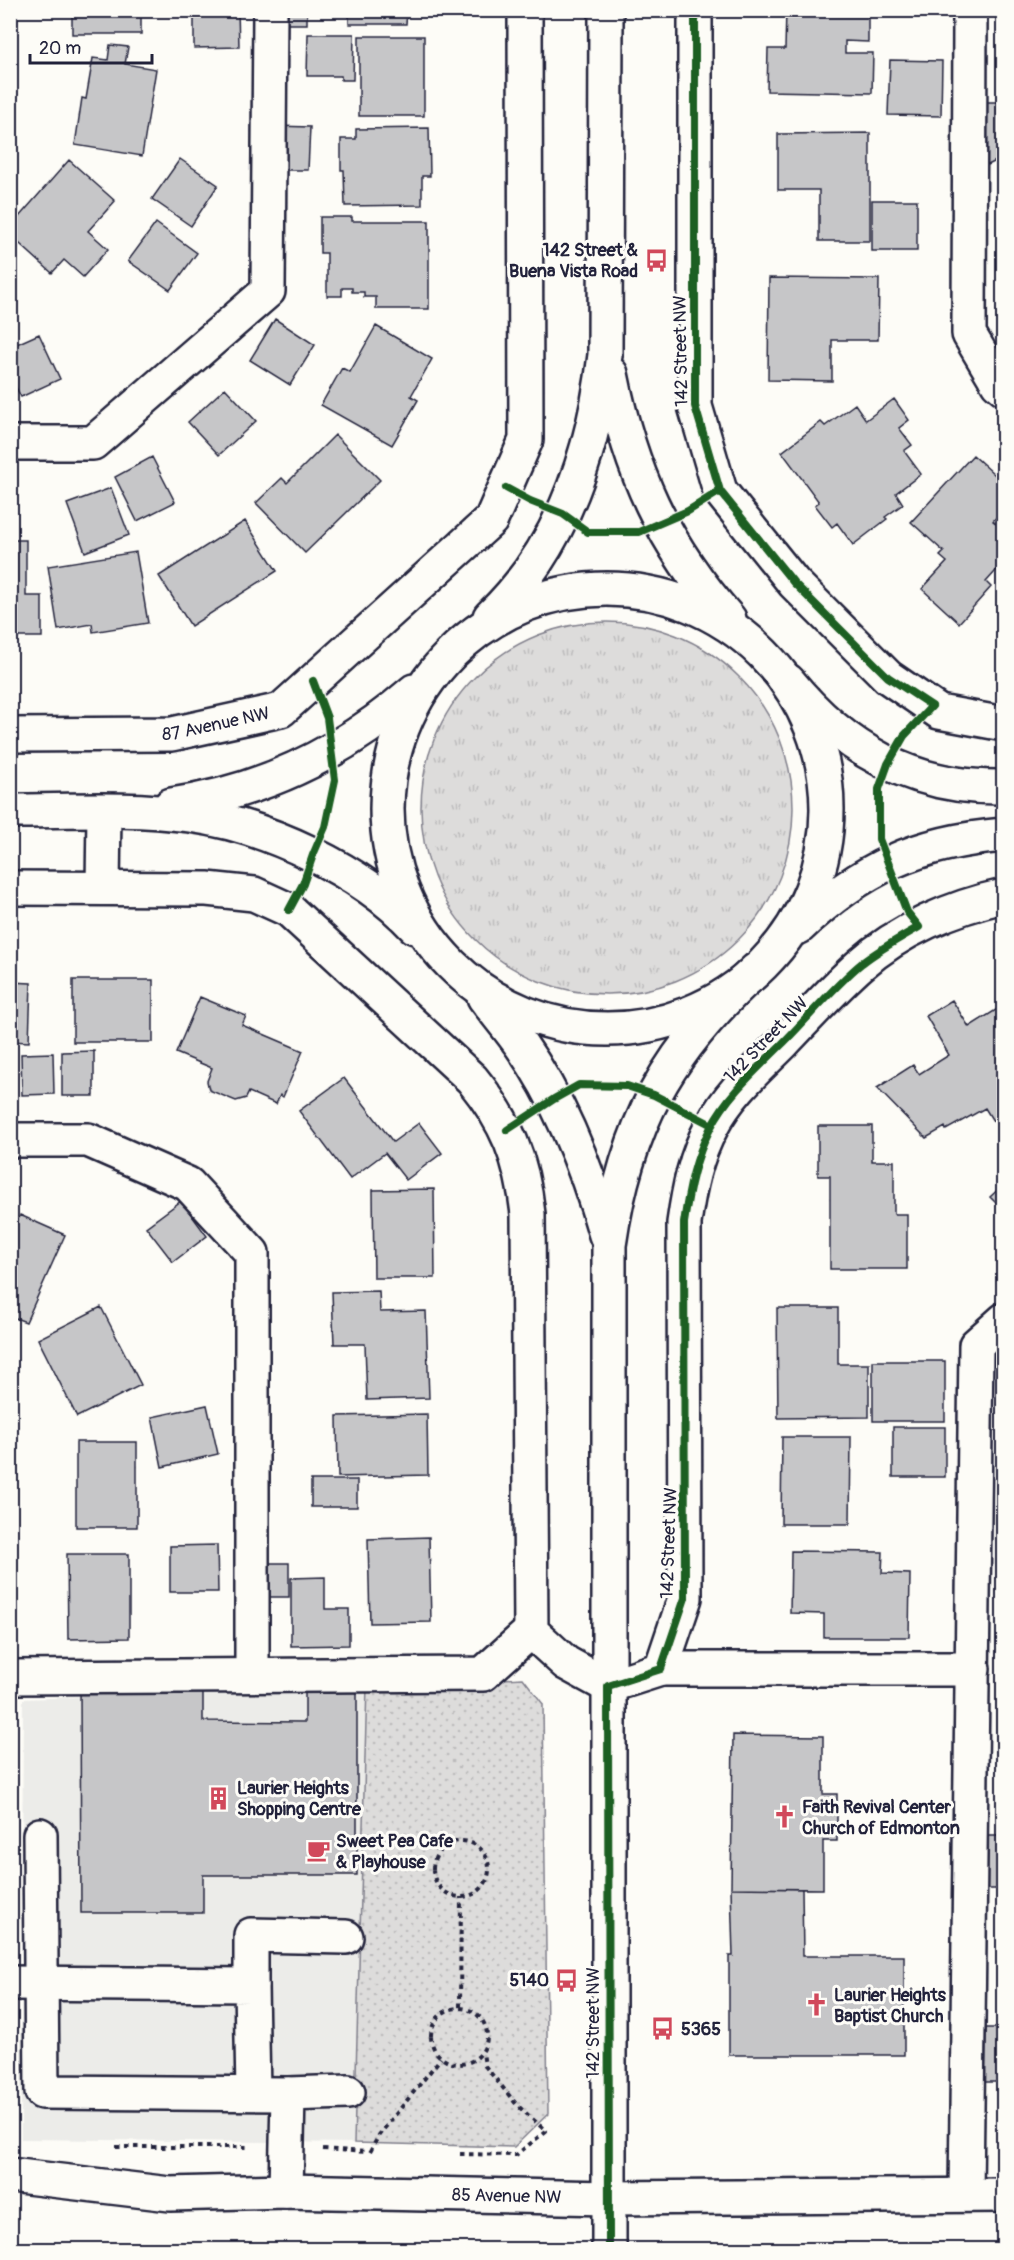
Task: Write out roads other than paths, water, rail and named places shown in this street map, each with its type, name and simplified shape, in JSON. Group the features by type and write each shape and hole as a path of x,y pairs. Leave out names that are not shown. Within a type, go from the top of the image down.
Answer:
{"street":[{"path":"10,443 93,443 268,291 270,10"},
{"name":"87 Avenue NW","path":"10,735 172,734 281,710 492,520 526,440 525,10"},
{"path":"104,811 198,802 243,789 288,772 330,752 362,732 420,686 496,612 544,549 563,514 592,436 605,355 606,10"},
{"name":"142 Street NW","path":"695,10 695,406 720,491 794,583 888,677 939,712 1004,724"},
{"path":"970,10 969,334 998,383 1004,388"},
{"path":"605,313 610,367 620,421 637,472 660,522 683,561 709,596 809,706 833,729 860,748 888,764 919,776 950,784 1004,787"},
{"path":"467,639 498,619 532,603 567,593 604,589 640,591 675,599 708,612 738,630"},
{"path":"788,681 817,740 828,806 821,869 812,899 799,927"},
{"path":"420,686 404,719 392,753 387,790 387,827 393,861 404,893 419,923 439,952"},
{"path":"10,811 147,811 190,815 232,824 273,838 313,855 348,874 380,897 411,923 484,997 539,1021 569,1027 599,1029 629,1028 663,1021 696,1009 756,970 825,902 855,880 888,862 928,847 969,838 1004,835"},
{"path":"103,888 104,811"},
{"path":"10,888 207,889 254,894 289,910 472,1079 492,1104 507,1130 518,1157 525,1185 528,1214 531,1630 566,1663 608,1686 660,1669 973,1669"},
{"name":"142 Street NW","path":"660,1669 685,1598 684,1222 688,1189 698,1156 712,1125 729,1099 861,964 889,944 951,912 1004,896"},
{"name":"142 Street NW","path":"609,2250 609,1245 624,1168 654,1095 698,1027 725,997 756,970"},
{"name":"142 Street NW","path":"484,997 522,1046 554,1099 595,1195 609,1245"},
{"path":"10,1140 88,1140 188,1184 252,1253 252,1676"},
{"path":"966,2194 976,1345 1004,1320"},
{"path":"10,1677 483,1674 531,1630"},
{"path":"40,1835 26,1983 42,2092 288,2094 348,2092"},
{"path":"253,2093 251,1935 346,1937"},
{"path":"26,1983 251,1985"},
{"path":"286,2191 288,2094"},
{"name":"85 Avenue NW","path":"10,2175 170,2194 286,2191 608,2198 1004,2195"}],"place":[{"name":"142 Street & Buena Vista Road","path":"656,260"},
{"name":"Laurier Heights Shopping Centre","path":"219,1798"},
{"name":"Faith Revival Center Church of Edmonton","path":"784,1817"},
{"name":"Sweet Pea Cafe & Playhouse","path":"318,1851"},
{"name":"5140","path":"567,1980"},
{"name":"Laurier Heights Baptist Church","path":"816,2005"},
{"name":"5365","path":"663,2029"}]}
